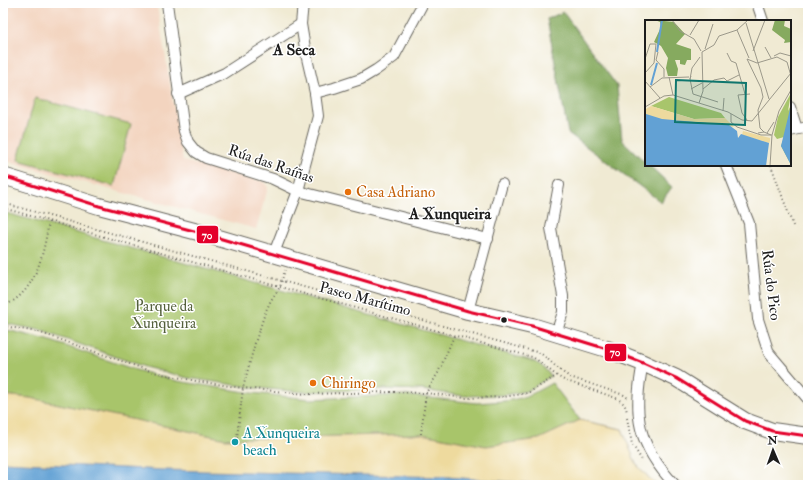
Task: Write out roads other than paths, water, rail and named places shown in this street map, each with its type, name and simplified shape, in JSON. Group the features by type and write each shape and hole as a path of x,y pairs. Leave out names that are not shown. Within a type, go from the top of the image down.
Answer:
{"main road":[{"path":"3,176 99,206 281,255 468,311 607,349 676,378 745,421 772,431 808,436"}],"street":[{"name":"Rúa das Raíñas","path":"167,3 184,131 188,142 196,152 206,158 273,179 298,191 488,239"},
{"path":"281,255 318,116 315,93 301,24 304,3"},
{"path":"315,93 361,79 394,56 424,3"},
{"path":"757,3 763,20"},
{"path":"178,94 225,73 301,24"},
{"path":"791,113 794,130 808,126"},
{"name":"Rúa do Pico","path":"726,166 749,224 758,319 769,353 808,398"},
{"path":"468,311 502,184"},
{"path":"556,334 563,312 563,296 551,228 559,186"},
{"path":"643,363 638,405 639,423 652,457 675,485"}],"water":[{"path":"3,462 165,470 449,477 550,485 3,485"}],"place":[{"name":"Casa Adriano","path":"348,192"},
{"name":"Chiringo","path":"313,383"},
{"name":"A Xunqueira beach","path":"235,442"}],"district":[{"name":"A Seca","path":"294,50"},
{"name":"A Xunqueira","path":"450,214"}],"park label":[{"name":"Parque da Xunqueira","path":"164,314"}]}
